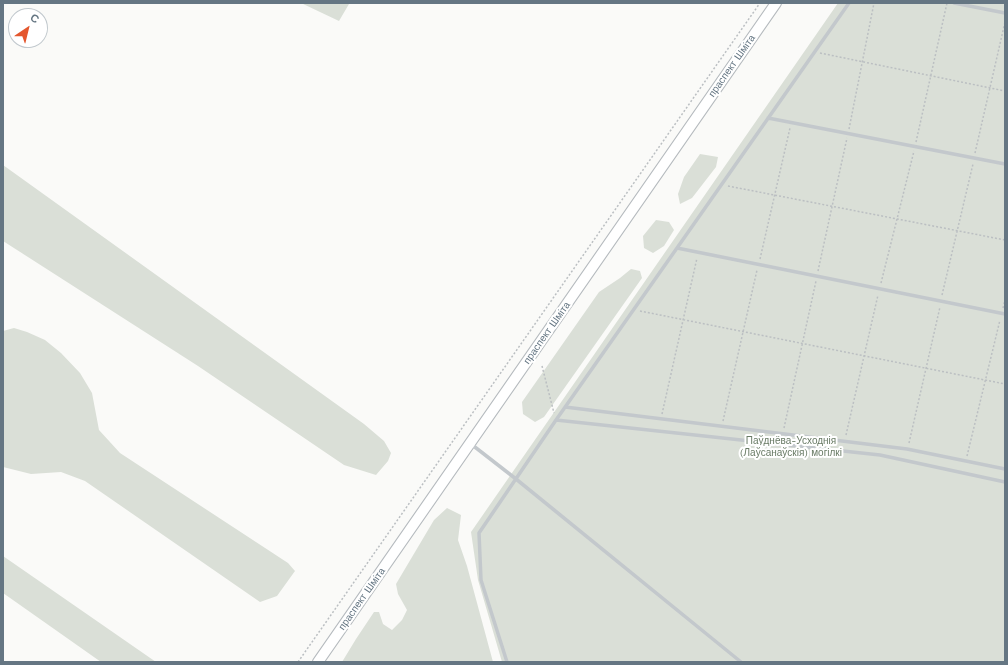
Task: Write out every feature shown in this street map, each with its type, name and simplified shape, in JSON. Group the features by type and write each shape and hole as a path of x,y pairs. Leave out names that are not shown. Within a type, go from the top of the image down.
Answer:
{"main road":[{"name":"праспект Шміта","path":"318,662 776,3"}],"lane":[{"path":"507,662 481,580 479,533 556,420 849,3"},
{"path":"954,3 1005,13"},
{"path":"768,118 1005,164"},
{"path":"677,248 1003,313"},
{"path":"566,407 907,449 1005,470"},
{"path":"556,420 880,455 1005,482"},
{"path":"470,443 741,662"}],"path":[{"path":"298,662 760,3"},
{"path":"782,434 848,134 874,3"},
{"path":"844,441 879,288 915,146 947,3"},
{"path":"907,449 1005,22"},
{"path":"815,52 1005,91"},
{"path":"722,426 774,195 792,123"},
{"path":"722,184 1005,240"},
{"path":"661,419 698,252"},
{"path":"965,461 1005,300"},
{"path":"634,310 1005,384"},
{"path":"542,366 556,420"}],"green space":[{"path":"301,3 349,3 349,4 339,21"},
{"name":"Паўднёва-Усходнія (Лаўсанаўскія) могілкі","path":"838,3 1005,3 1005,662 502,662 478,580 471,532"},
{"path":"700,154 718,157 716,167 692,198 680,204 678,194 684,177"},
{"path":"3,165 364,424 384,441 391,453 388,461 376,475 344,465 198,366 3,241"},
{"path":"656,220 669,222 674,230 664,246 653,253 644,248 643,236"},
{"path":"631,269 640,271 642,278 544,417 535,422 523,414 522,402 599,292"},
{"path":"14,328 45,340 61,353 80,373 92,393 99,430 120,453 288,563 295,571 277,596 260,602 85,481 61,472 31,474 3,467 3,331"},
{"path":"447,508 461,515 458,540 467,566 493,662 342,662 374,612 379,612 383,624 392,630 402,620 407,610 398,594 396,584 434,520"},
{"path":"3,556 156,662 101,662 3,593"}]}
